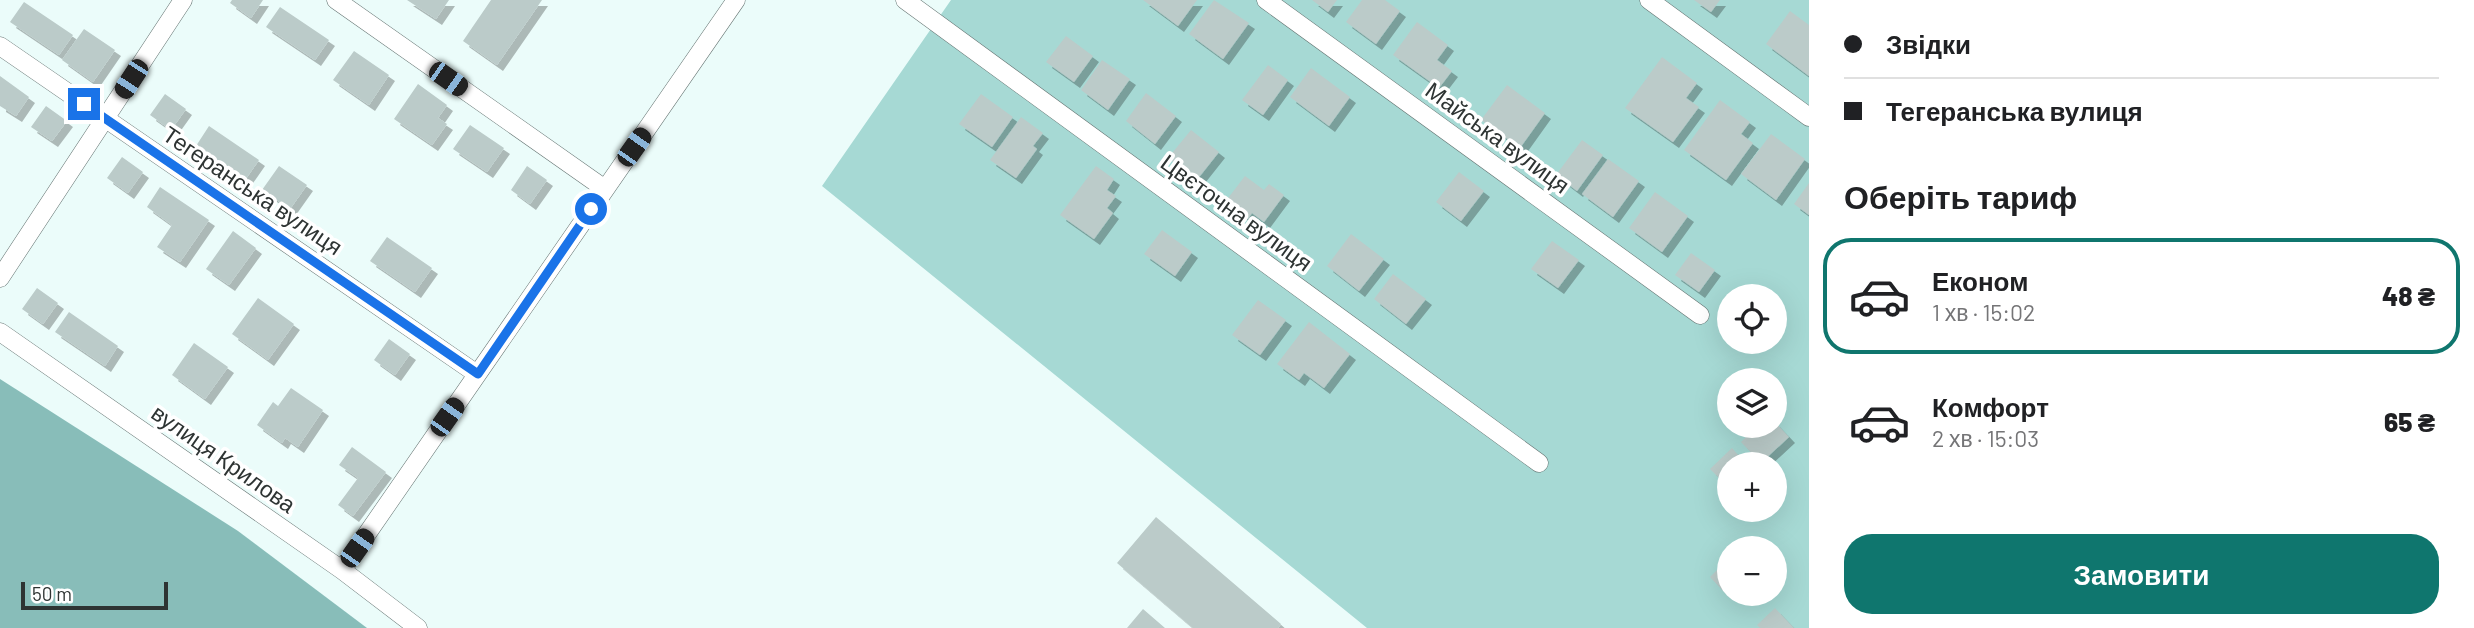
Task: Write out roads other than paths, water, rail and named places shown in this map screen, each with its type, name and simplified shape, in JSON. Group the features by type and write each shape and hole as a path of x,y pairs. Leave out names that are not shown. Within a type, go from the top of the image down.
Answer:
{"street":[{"path":"0,278 183,0"},
{"path":"336,0 605,189"},
{"path":"342,570 736,0"},
{"name":"Цвєточна вулиця","path":"905,0 1539,463"},
{"name":"Майська вулиця","path":"1266,0 1700,315"},
{"path":"1650,0 1809,117"},
{"name":"Тегеранська вулиця","path":"0,46 478,374"},
{"name":"вулиця Крилова","path":"0,332 342,570 418,628"}]}
